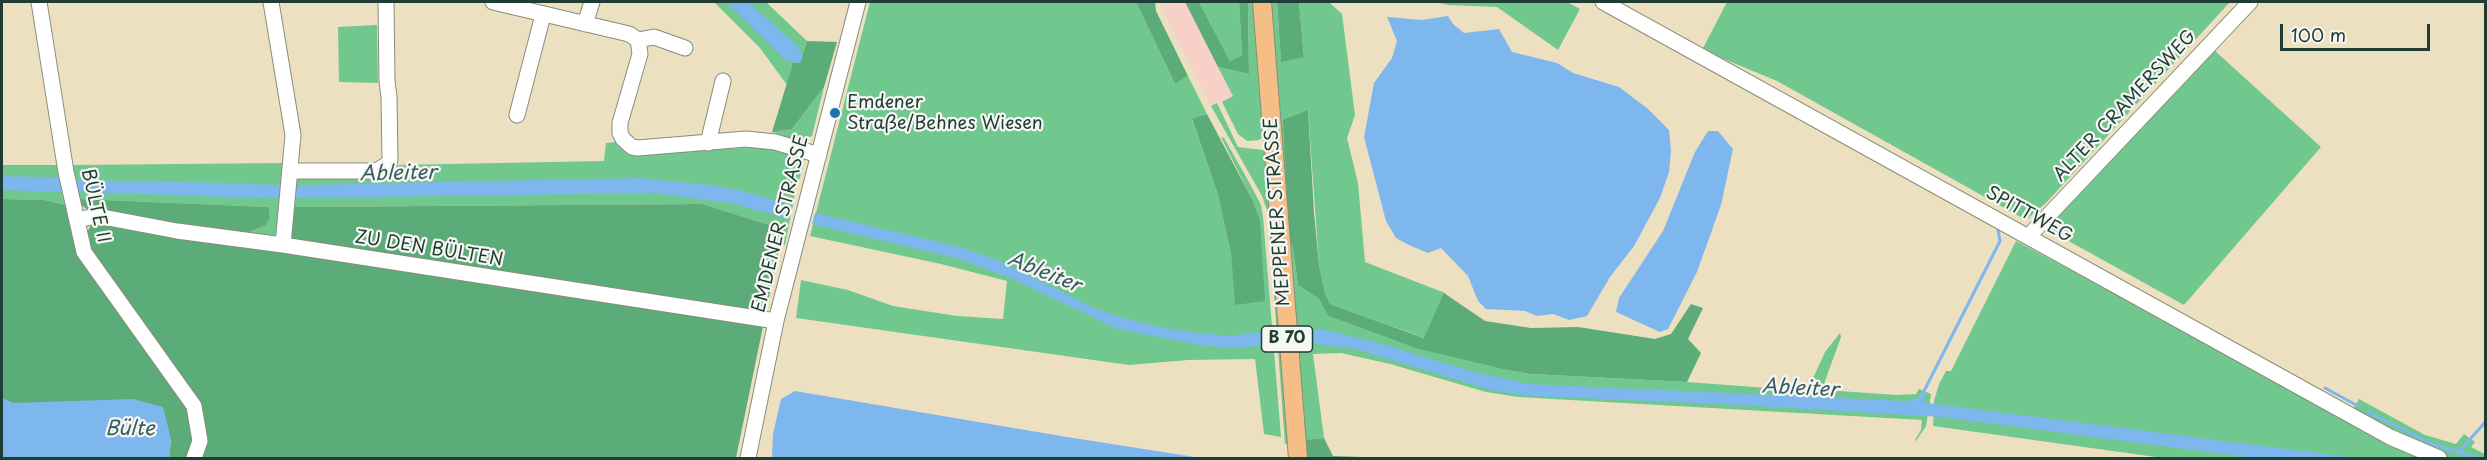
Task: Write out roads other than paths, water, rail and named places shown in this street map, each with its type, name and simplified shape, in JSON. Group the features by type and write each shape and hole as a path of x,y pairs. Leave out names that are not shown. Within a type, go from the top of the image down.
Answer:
{"main road":[{"name":"MEPPENER STRASSE","path":"1262,2 1298,459"}],"street":[{"name":"BÜLTE II","path":"39,2 68,181 84,252 194,406 200,441 194,459"},
{"path":"271,2 292,116 293,135 283,245"},
{"path":"291,171 376,171 383,169 390,160 386,2"},
{"path":"493,2 629,34 638,40 654,37 685,48"},
{"path":"585,24 592,2"},
{"name":"EMDENER STRASSE","path":"748,459 776,321 858,2"},
{"name":"SPITTWEG","path":"1603,2 2390,437 2439,459"},
{"name":"ALTER CRAMERSWEG","path":"2028,237 2250,2"},
{"path":"517,115 543,15"},
{"path":"638,40 640,54 620,123 620,134 627,144 638,148 746,139 775,142 819,155"},
{"path":"708,143 723,81"},
{"name":"ZU DEN BÜLTEN","path":"77,220 91,217 108,218 177,231 283,245 776,321"}],"water":[{"path":"726,2 748,2 795,44 803,55 800,63 785,60"},
{"path":"1448,16 1453,24 1464,33 1499,29 1512,52 1557,63 1573,73 1619,87 1648,109 1669,130 1671,151 1669,172 1660,198 1634,246 1610,277 1587,316 1569,320 1553,314 1537,316 1525,311 1486,309 1478,301 1468,276 1441,248 1428,253 1409,245 1396,238 1386,221 1364,137 1374,83 1392,58 1397,41 1387,17 1422,20"},
{"path":"1708,131 1718,131 1733,149 1721,205 1697,272 1668,329 1660,332 1616,312 1619,298 1663,231 1695,152"},
{"path":"2,176 60,178 62,192 2,190"},
{"path":"640,178 742,191 793,206 789,219 736,204 656,193 295,198 295,186 304,185"},
{"path":"75,180 280,185 280,197 77,192"},
{"path":"815,213 956,246 998,260 1094,308 1116,316 1169,329 1200,333 1229,336 1260,332 1264,333 1264,345 1228,348 1200,345 1118,329 1010,278 960,259 812,224"},
{"path":"1308,329 1325,330 1379,343 1474,372 1528,384 1905,401 1918,398 1923,391 1926,392 1923,401 1927,403 2356,458 2254,458 1942,417 1533,396 1494,391 1352,348 1308,343 1305,342 1305,331"},
{"path":"795,391 1201,458 772,458 773,434 781,399"},
{"name":"Bülte","path":"2,398 13,403 133,399 163,407 171,439 169,458 2,458"}],"waterway":[{"path":"1922,395 2000,241 1998,230"},
{"path":"2325,388 2358,406"},
{"path":"2368,412 2434,445 2478,458"},
{"path":"2458,453 2486,421"}],"place":[{"name":"Emdener Straße/Behnes Wiesen","path":"835,113"}],"water label":[{"name":"Ableiter","path":"398,174"},
{"name":"Ableiter","path":"1044,273"},
{"name":"Ableiter","path":"1800,389"}]}
